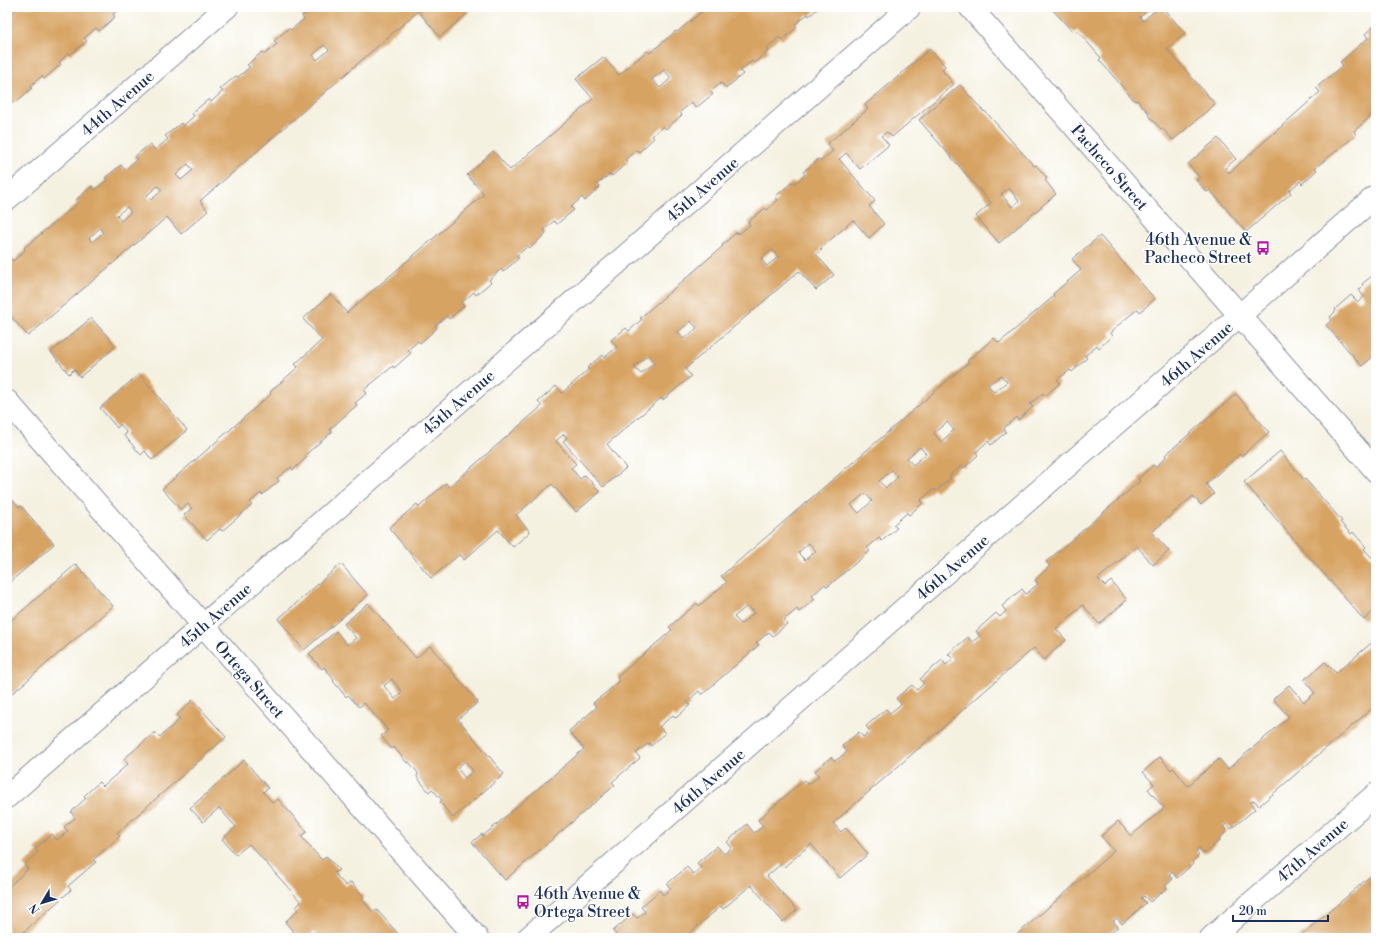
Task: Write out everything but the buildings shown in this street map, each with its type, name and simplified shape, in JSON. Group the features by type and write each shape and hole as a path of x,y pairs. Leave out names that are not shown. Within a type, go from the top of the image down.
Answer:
{"street":[{"name":"44th Avenue","path":"7,199 227,7"},
{"name":"45th Avenue","path":"7,797 910,7"},
{"name":"Pacheco Street","path":"970,7 1376,471"},
{"name":"46th Avenue","path":"528,938 1376,196"},
{"name":"Ortega Street","path":"7,401 477,938"},
{"name":"47th Avenue","path":"1211,938 1376,794"}],"place":[{"name":"46th Avenue & Pacheco Street","path":"1263,248"},
{"name":"46th Avenue & Ortega Street","path":"523,902"}]}
